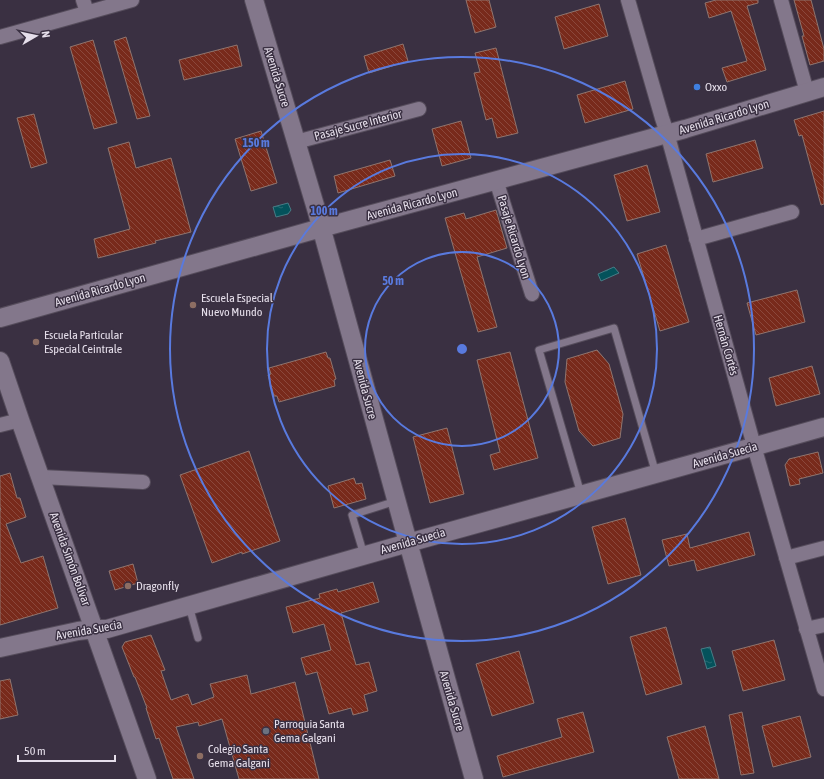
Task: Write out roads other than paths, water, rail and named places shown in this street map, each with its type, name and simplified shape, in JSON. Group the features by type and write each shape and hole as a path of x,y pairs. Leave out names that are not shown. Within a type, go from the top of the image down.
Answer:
{"street":[{"path":"0,37 85,6 132,0"},
{"name":"Avenida Sucre","path":"254,0 321,228 474,779"},
{"name":"Hernán Cortés","path":"628,0 667,133 806,629 824,687"},
{"path":"782,0 807,92"},
{"name":"Avenida Ricardo Lyon","path":"0,318 667,133 824,87"},
{"name":"Pasaje Sucre Interior","path":"296,142 419,110"},
{"name":"Pasaje Ricardo Lyon","path":"496,180 532,294"},
{"path":"696,238 792,212"},
{"name":"Avenida Simón Bolívar","path":"0,361 147,779"},
{"path":"0,425 20,420"},
{"name":"Avenida Suecia","path":"0,648 78,631 107,629 364,555 824,427"},
{"path":"41,477 143,482"},
{"path":"786,558 824,548"},
{"path":"806,629 824,625"}],"lane":[{"path":"581,495 540,350 614,328 656,474"},
{"path":"364,555 352,515 396,501"},
{"path":"188,606 198,638"}],"water":[{"path":"288,203 291,210 288,214 276,217 273,207"},
{"path":"614,267 619,273 601,281 598,274"},
{"path":"710,647 716,666 707,669 701,649"}],"place":[{"name":"Oxxo","path":"697,87"},
{"name":"Escuela Especial Nuevo Mundo","path":"193,305"},
{"name":"Escuela Particular Especial Ceintrale","path":"36,342"},
{"name":"Dragonfly","path":"128,586"},
{"name":"Parroquia Santa Gema Galgani","path":"266,731"},
{"name":"Colegio Santa Gema Galgani","path":"200,756"}]}
